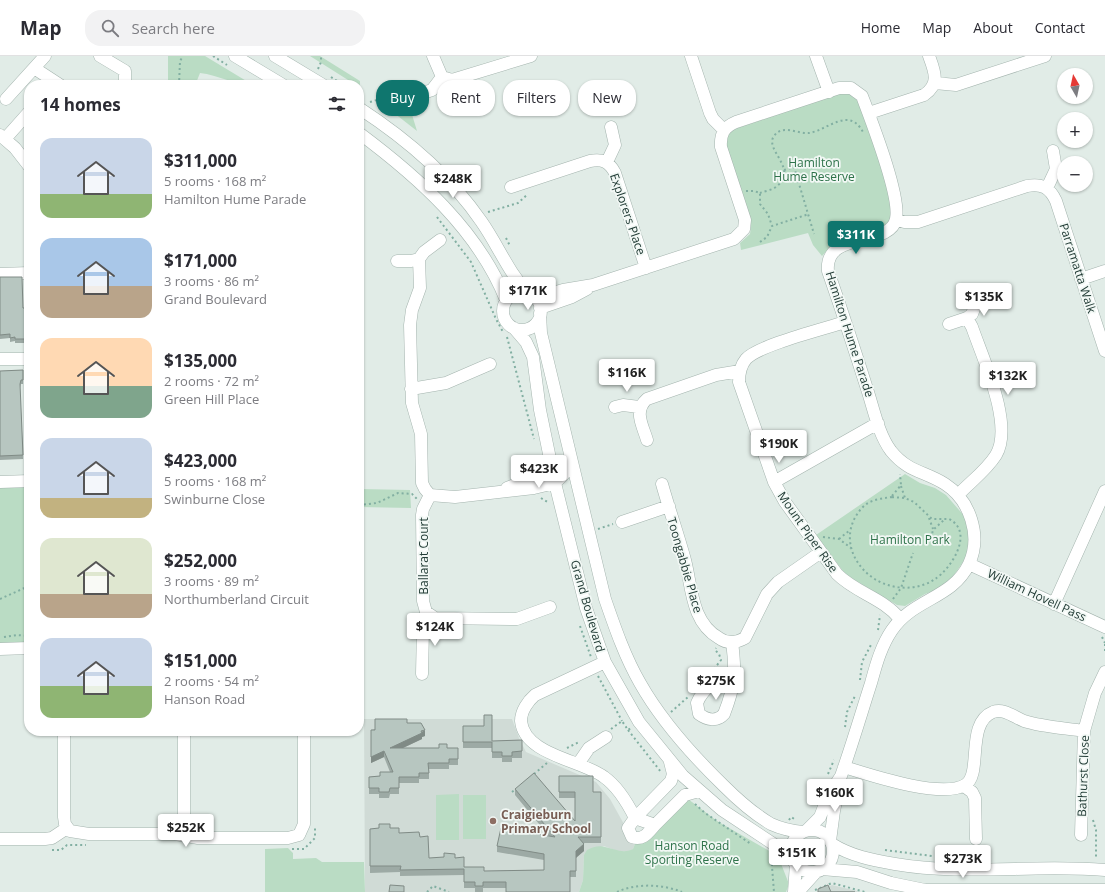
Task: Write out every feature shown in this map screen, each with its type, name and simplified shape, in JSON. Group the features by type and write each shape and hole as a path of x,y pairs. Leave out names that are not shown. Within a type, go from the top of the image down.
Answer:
{"street":[{"path":"6,99 45,56"},
{"path":"100,56 125,71 125,80"},
{"path":"235,56 275,80"},
{"path":"275,56 315,80"},
{"path":"433,56 442,77 447,79 458,79 531,56"},
{"path":"691,56 710,113 713,119 724,130"},
{"path":"816,56 829,92"},
{"path":"868,113 924,95 929,92 935,82 929,56"},
{"path":"935,82 956,85 1045,56"},
{"path":"34,68 50,80"},
{"path":"429,91 432,90 442,77"},
{"path":"364,111 394,132 446,179 481,221 509,270 536,303 535,323 531,327 525,329 514,328 509,325 504,316 504,305 506,300 516,293 536,303 572,298 593,285 738,236 744,229 745,220 721,147 721,136 724,130 736,122 845,87 855,89 862,96 876,135 892,187 896,219 904,222 918,222 1027,186 1039,185 1047,188 1056,169 1053,151"},
{"path":"24,117 2,137 24,161"},
{"name":"Explorers Place","path":"607,162 615,145 611,127"},
{"path":"364,137 411,174 452,216 491,268 506,300"},
{"name":"Explorers Place","path":"511,187 590,161 602,160 607,162 615,173 646,268"},
{"name":"Parramatta Walk","path":"1047,188 1053,194 1056,201 1105,351"},
{"name":"Hamilton Hume Parade","path":"831,842 842,771 881,651 892,630 900,619 920,604 948,589 956,582 969,564 973,548 974,534 970,516 958,495 946,485 919,473 898,458 890,449 878,423 828,271 829,259 835,250 887,231 894,225 896,219"},
{"path":"440,240 424,252 419,259 420,288 412,310 410,325 412,403 421,434 422,482 427,499 524,490 555,483 564,474 572,462"},
{"path":"397,261 411,261 419,259"},
{"path":"1081,279 1105,272"},
{"path":"0,274 24,273"},
{"path":"949,324 967,318 972,314 977,301"},
{"name":"Grand Boulevard","path":"536,303 541,333 605,599 616,634 636,677 653,705 689,751 745,804 771,824 789,831 805,831"},
{"path":"958,495 990,464 996,454 1002,434 1001,415 972,327 967,318"},
{"path":"647,440 639,407 646,399 716,375 740,371 746,359 759,350 845,322"},
{"name":"Grand Boulevard","path":"514,328 526,342 532,357 540,410 555,483 586,608 605,662 639,722 669,761 699,791 722,810 775,846 795,863"},
{"path":"0,359 24,359"},
{"path":"411,389 446,383 490,364"},
{"name":"Mount Piper Rise","path":"740,371 739,382 774,482 785,502 828,563 846,583 888,606 900,619"},
{"path":"615,407 623,405 639,407"},
{"path":"774,482 878,423"},
{"path":"495,493 539,476 544,472 549,455"},
{"path":"0,482 24,481"},
{"name":"Toongabbie Place","path":"662,484 698,616 714,635 721,640 732,642"},
{"path":"1054,604 1104,496"},
{"name":"Ballarat Court","path":"427,499 422,515 423,601 424,608 430,615"},
{"name":"Toongabbie Place","path":"622,522 669,506"},
{"path":"734,673 732,642 741,640 748,635 763,599 778,582 821,552"},
{"name":"William Hovell Pass","path":"969,564 1054,604 1103,631"},
{"path":"422,674 423,629 430,615 435,618 517,619 550,607"},
{"path":"0,648 24,648"},
{"path":"605,662 535,695 524,708 521,719 523,730 530,741 560,758 596,772 609,781 626,802 635,818 655,825"},
{"name":"Bathurst Close","path":"1081,835 1084,731 1095,693 1105,672"},
{"path":"842,771 859,771 913,786 944,789 964,786 970,782 973,776 976,741 982,722 993,712 1005,712 1024,721 1084,731"},
{"path":"64,736 64,817 67,828 74,832 89,834 164,834 198,838 288,838 299,834 302,829 304,819 304,736"},
{"path":"184,736 184,836"},
{"path":"578,764 589,748 606,736"},
{"path":"669,761 673,774 671,781 635,818 628,828 632,837 636,839 647,834 685,795 699,791"},
{"name":"Hamilton Hume Parade","path":"805,831 820,817 828,796 842,771"},
{"path":"964,786 972,792 975,798 976,839"},
{"path":"0,839 52,838 67,828"},
{"path":"794,892 795,863 791,848 797,836 805,831 820,832 844,851 863,858 930,868 1105,870"},
{"path":"798,892 830,861 833,849 831,842"},
{"path":"795,863 805,871 819,870 857,872 891,883 925,890 1105,890"}],"path":[{"path":"179,80 180,61 183,56"},
{"path":"318,69 321,62 320,56"},
{"path":"364,98 370,102 376,101"},
{"path":"737,193 750,190 760,193 778,186 783,178 783,162 773,150 772,145 774,136 782,131 791,130 800,134 808,133 836,122 848,120 858,124 866,138 876,135"},
{"path":"784,170 794,167 814,234"},
{"path":"760,193 760,204 768,214 772,226 768,237 760,242"},
{"path":"488,212 518,203 528,194"},
{"path":"772,226 809,214"},
{"path":"436,215 471,262 496,319 506,336 534,442"},
{"path":"901,485 905,498"},
{"path":"364,504 377,503 393,495 403,493 412,494 417,500 427,499"},
{"path":"839,539 850,530 860,511 868,503 892,497 905,498 914,502 929,517 933,530 931,538"},
{"path":"850,530 852,549 864,572 880,582 901,588 928,583 941,575 950,565 957,553 960,535 954,522 950,519 944,520 929,517"},
{"path":"933,530 944,520"},
{"path":"589,531 622,522"},
{"path":"812,539 821,537 839,539 852,549"},
{"path":"878,631 880,615 901,588 912,553"},
{"path":"0,599 24,588"},
{"path":"1103,631 1105,650"},
{"path":"0,638 17,635 24,636"},
{"path":"859,686 862,662 874,638"},
{"path":"844,731 847,712 857,692"},
{"path":"827,777 835,757"},
{"path":"847,792 853,784 857,783 859,771"},
{"path":"1092,815 1096,830 1096,858"},
{"path":"791,817 798,821"},
{"path":"774,892 771,863 775,846"},
{"path":"879,849 934,856"},
{"path":"1089,858 1101,858"},
{"path":"812,892 832,883 865,892"},
{"path":"427,892 433,886 449,892"},
{"path":"617,892 641,886 659,886 682,892"}],"shaded area":[{"name":"Craigieburn Primary School","path":"364,719 512,719 526,752 596,782 610,799 635,844 633,849 628,852 617,851 604,846 584,855 583,880 579,892 365,892"},
{"path":"832,885 861,892 817,892"}],"green space":[{"path":"168,56 205,56 245,80 228,80 200,73 197,80 168,80"},
{"path":"310,56 320,56 358,80 348,80"},
{"name":"Hamilton Hume Reserve","path":"842,93 852,94 859,102 884,177 891,206 889,221 882,227 833,244 822,256 813,245 808,233 741,250 740,243 750,234 751,226 726,144 726,138 731,130"},
{"path":"398,116 412,116 417,131"},
{"name":"Hamilton Park","path":"905,474 920,483 935,488 946,495 966,518 969,537 967,556 952,578 936,590 925,594 905,606 897,605 846,575 816,535"},
{"path":"0,486 24,487 24,643 0,643"},
{"path":"364,489 410,490 411,508 364,507"},
{"path":"459,794 459,840 436,840 436,795"},
{"path":"463,795 486,795 486,839 463,839"},
{"name":"Hanson Road Sporting Reserve","path":"688,799 717,821 778,856 789,884 786,892 579,892 583,880 584,855 587,850 600,846 622,851 633,849 635,844 646,842"},
{"path":"288,848 293,853 293,859 316,858 322,862 364,862 365,892 265,892 265,849"}],"building":[{"path":"0,277 22,277 24,339 15,339 15,337 10,338 10,334 0,335"},
{"path":"23,370 23,380 21,380 20,384 23,455 0,456 0,371"},
{"path":"484,715 492,715 492,741 522,740 522,751 512,752 512,756 502,756 502,752 492,752 492,742 463,742 463,726 484,726"},
{"path":"375,719 407,719 407,723 421,723 425,730 421,731 422,733 390,748 439,748 439,744 447,744 447,748 458,748 458,759 449,759 449,763 428,763 429,773 419,773 419,777 399,777 399,788 390,788 389,792 379,792 379,788 369,788 369,777 380,776 380,772 393,772 384,751 371,757 371,730 375,730"},
{"path":"534,773 575,821 575,792 559,792 559,776 593,776 593,792 601,792 601,837 578,837 584,844 576,851 576,871 570,871 570,892 506,892 506,882 483,882 483,886 475,886 475,882 464,882 464,869 400,870 401,866 370,866 370,829 379,828 379,824 390,824 390,828 399,828 399,833 419,832 420,837 428,836 429,858 444,857 444,853 455,854 455,858 464,857 464,867 484,867 484,871 544,870 544,854 497,846 501,828 555,837 515,789"},
{"path":"390,885 404,886 404,892 389,892"},
{"path":"828,885 831,892 818,892 818,889"}],"place":[{"name":"Craigieburn Primary School","path":"493,821"}]}
